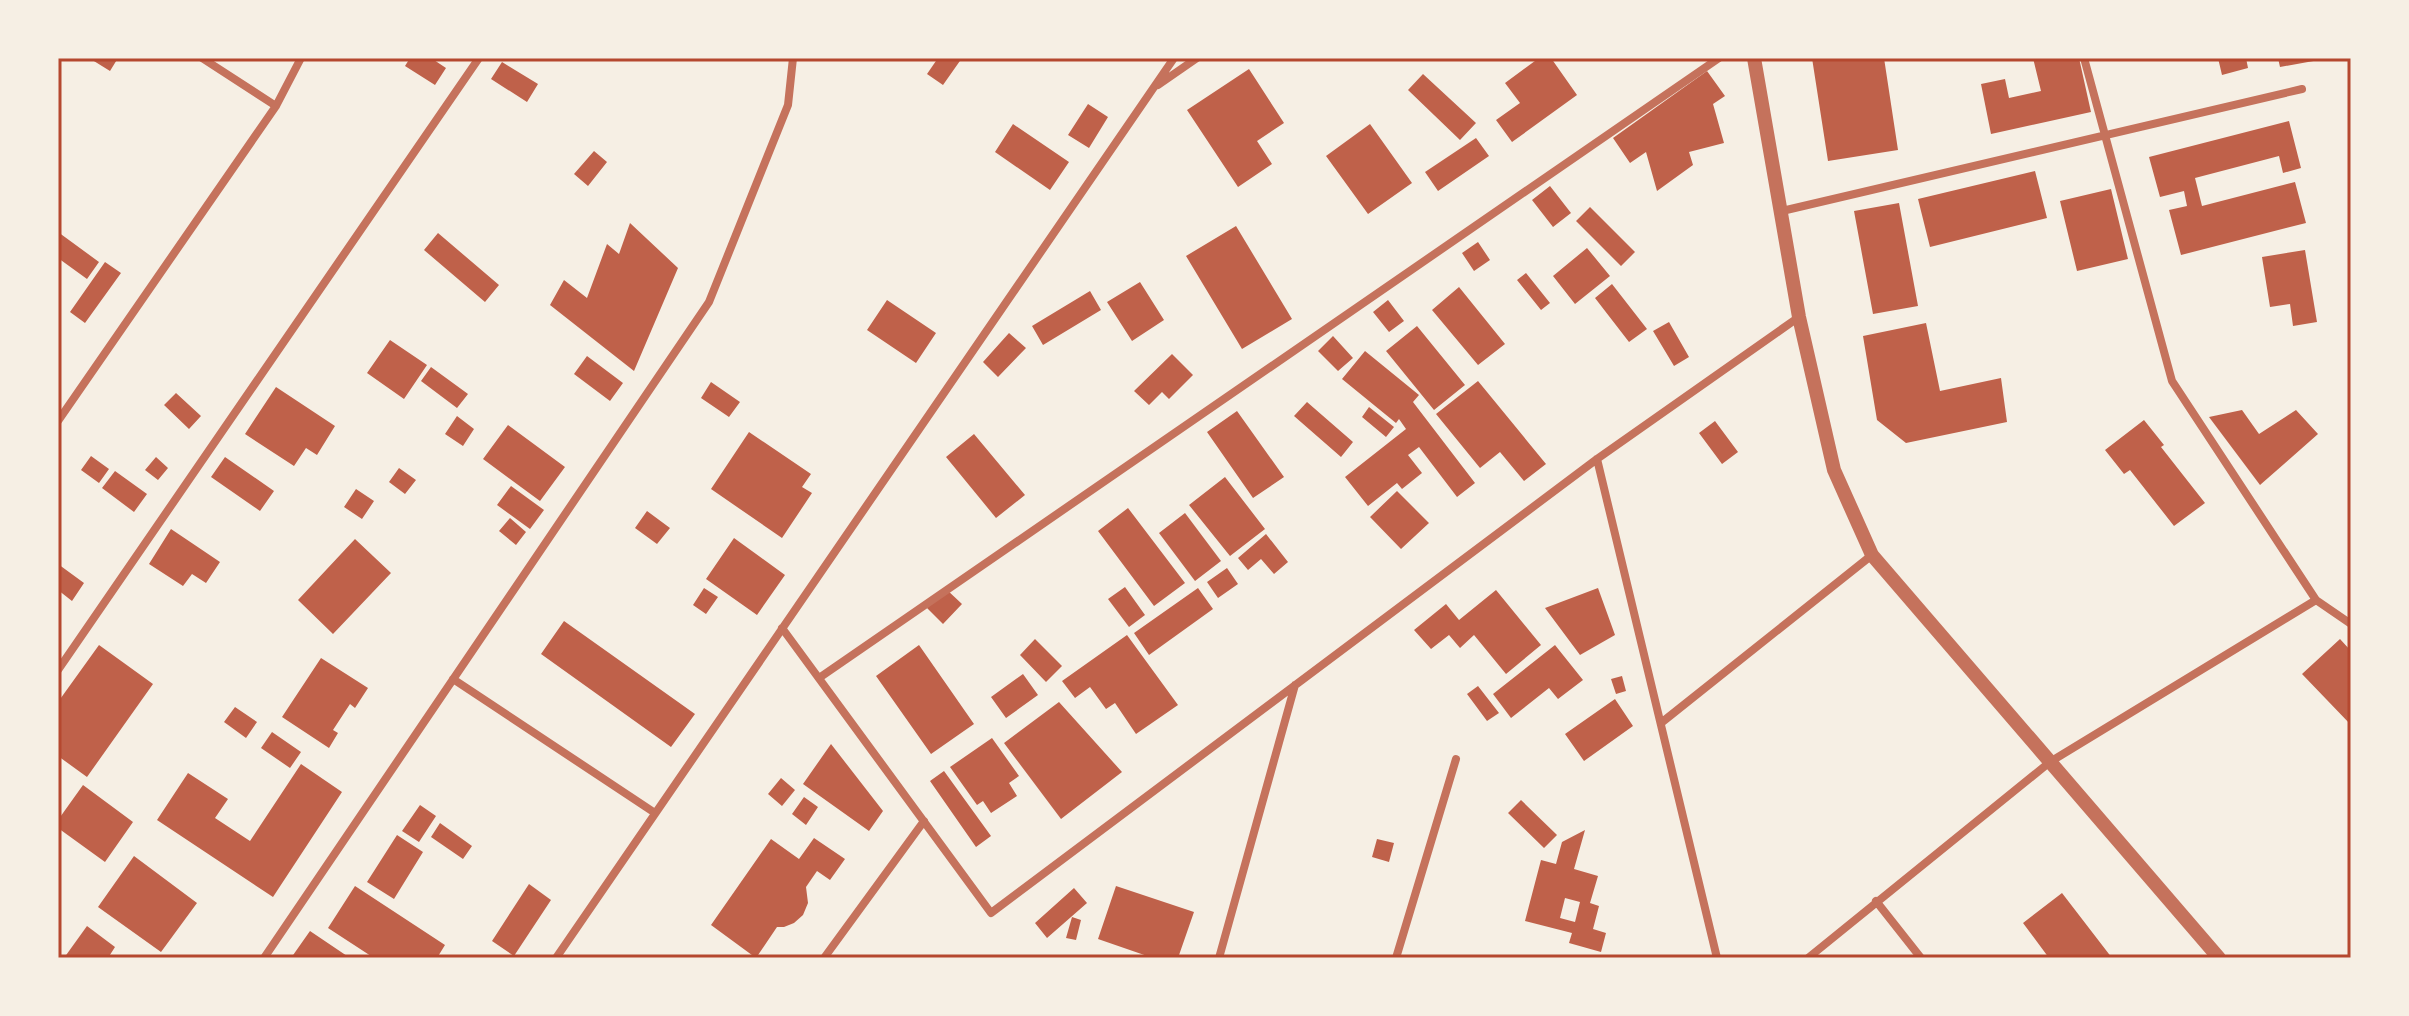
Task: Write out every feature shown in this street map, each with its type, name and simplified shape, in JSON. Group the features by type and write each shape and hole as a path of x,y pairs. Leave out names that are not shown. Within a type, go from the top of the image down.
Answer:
{"street":[{"path":"202,58 276,106"},
{"path":"58,421 276,106 301,58"},
{"path":"58,670 479,58"},
{"path":"264,958 709,302 788,105 793,58"},
{"path":"556,958 1174,58"},
{"path":"1154,88 1197,58"},
{"path":"819,678 1719,58"},
{"path":"1754,58 1799,317 1834,470 1872,555 2219,958"},
{"path":"2084,58 2172,381 2316,600 2351,624"},
{"path":"1782,211 2302,89"},
{"path":"782,628 991,913 1597,459 1799,317"},
{"path":"1597,459 1717,958"},
{"path":"1661,723 1872,555"},
{"path":"1808,958 2050,762 2316,600"},
{"path":"453,679 655,813"},
{"path":"1219,958 1295,684"},
{"path":"1396,958 1456,759"},
{"path":"824,958 924,821"},
{"path":"1876,901 1921,958"}],"building":[{"path":"89,58 118,58 110,71"},
{"path":"410,58 431,58 446,68 435,85 405,66"},
{"path":"938,58 962,58 943,85 927,74"},
{"path":"1539,58 1551,58 1577,95 1512,142 1496,120 1520,103 1505,83"},
{"path":"1812,58 1884,58 1898,150 1828,161"},
{"path":"2033,58 2079,58 2091,112 1991,134 1981,84 2005,79 2009,98 2041,91"},
{"path":"2218,58 2246,58 2248,68 2222,75"},
{"path":"2278,58 2319,58 2319,60 2280,67"},
{"path":"502,62 538,84 527,102 491,79"},
{"path":"1249,69 1284,123 1257,141 1272,164 1238,187 1187,110"},
{"path":"1707,71 1725,96 1713,104 1724,143 1689,152 1693,165 1657,191 1646,152 1630,163 1613,138"},
{"path":"1423,74 1476,123 1460,140 1408,90"},
{"path":"1088,104 1108,117 1089,148 1068,135"},
{"path":"2289,121 2301,168 2283,173 2279,156 2195,178 2202,206 2295,182 2306,223 2181,255 2169,210 2187,206 2184,191 2160,197 2149,157"},
{"path":"1013,124 1069,162 1050,190 995,152"},
{"path":"1370,124 1412,183 1368,214 1326,156"},
{"path":"1476,138 1489,156 1438,191 1425,172"},
{"path":"594,151 607,162 588,186 574,174"},
{"path":"2035,171 2047,218 1930,247 1918,199"},
{"path":"1550,186 1571,213 1553,227 1532,200"},
{"path":"2111,189 2128,259 2077,271 2060,201"},
{"path":"1899,203 1918,306 1873,314 1854,211"},
{"path":"1590,207 1635,252 1621,266 1576,221"},
{"path":"630,223 678,268 634,371 550,305 564,280 587,298 607,244 619,254"},
{"path":"1236,226 1292,319 1242,349 1186,256"},
{"path":"58,232 99,262 87,279 58,258"},
{"path":"438,233 499,285 485,302 424,250"},
{"path":"1478,242 1490,260 1474,271 1462,253"},
{"path":"1587,248 1610,276 1575,304 1553,276"},
{"path":"2305,250 2317,322 2293,326 2290,304 2270,307 2262,257"},
{"path":"105,262 121,273 85,323 70,312"},
{"path":"1526,273 1550,303 1541,310 1517,280"},
{"path":"1140,282 1164,320 1132,341 1107,302"},
{"path":"1612,284 1647,329 1629,342 1595,298"},
{"path":"1459,287 1505,344 1478,365 1432,310"},
{"path":"1090,291 1101,310 1043,345 1032,326"},
{"path":"887,300 936,333 916,363 867,330"},
{"path":"1388,300 1404,321 1389,332 1373,312"},
{"path":"1669,322 1689,357 1674,366 1653,331"},
{"path":"1926,323 1940,391 2001,378 2007,422 1906,443 1877,420 1863,336"},
{"path":"1417,326 1465,385 1434,410 1386,351"},
{"path":"1009,333 1026,348 998,377 983,362"},
{"path":"1333,336 1353,358 1338,371 1318,351"},
{"path":"390,340 427,365 404,399 367,373"},
{"path":"1365,351 1419,395 1413,402 1475,483 1457,497 1419,447 1408,455 1422,473 1402,489 1397,483 1368,506 1345,477 1406,429 1399,419 1396,423 1342,379"},
{"path":"1172,354 1193,375 1169,399 1162,392 1149,405 1134,391"},
{"path":"587,356 623,383 610,401 574,374"},
{"path":"431,367 468,394 457,408 421,381"},
{"path":"1478,381 1546,464 1524,481 1500,452 1480,468 1436,414"},
{"path":"711,382 740,402 729,417 701,398"},
{"path":"276,387 335,426 317,455 306,448 294,466 245,434"},
{"path":"176,393 201,416 189,429 164,405"},
{"path":"1307,402 1353,442 1341,457 1294,416"},
{"path":"1369,407 1394,427 1386,437 1362,417"},
{"path":"2242,410 2259,434 2296,410 2318,434 2260,485 2209,417"},
{"path":"1237,411 1284,477 1253,498 1207,432"},
{"path":"457,416 474,429 463,446 445,434"},
{"path":"2144,420 2205,503 2174,526 2130,470 2124,474 2105,450"},
{"path":"1715,421 1738,452 1722,464 1699,433"},
{"path":"508,425 565,467 540,501 483,459"},
{"path":"749,432 811,474 802,487 812,493 782,538 711,489"},
{"path":"974,434 1025,495 996,518 946,457"},
{"path":"91,456 109,469 99,483 81,470"},
{"path":"156,457 168,468 158,480 145,470"},
{"path":"225,457 274,491 260,511 211,477"},
{"path":"399,468 416,480 405,494 389,482"},
{"path":"115,471 147,494 134,512 102,488"},
{"path":"1225,477 1265,529 1230,556 1189,505"},
{"path":"511,486 544,510 530,529 497,505"},
{"path":"356,489 374,501 362,519 344,507"},
{"path":"1397,491 1429,523 1401,549 1370,517"},
{"path":"1128,508 1185,583 1154,606 1098,531"},
{"path":"647,511 670,528 657,544 635,528"},
{"path":"1185,513 1221,561 1195,581 1159,533"},
{"path":"510,518 526,532 516,545 499,531"},
{"path":"171,529 220,562 206,583 192,574 183,586 149,564"},
{"path":"1266,534 1288,562 1274,574 1261,559 1248,570 1238,558"},
{"path":"734,538 785,575 757,615 706,579"},
{"path":"355,539 391,573 333,634 298,600"},
{"path":"58,564 84,583 72,601 58,590"},
{"path":"1227,568 1238,584 1218,598 1207,582"},
{"path":"1125,587 1145,615 1129,627 1108,599"},
{"path":"704,588 718,597 706,614 693,605"},
{"path":"1198,588 1213,609 1149,655 1134,633"},
{"path":"1598,588 1615,635 1580,655 1545,608"},
{"path":"946,589 962,604 943,624 927,608"},
{"path":"1496,590 1541,645 1506,674 1474,635 1460,648 1449,635 1431,649 1414,630 1446,604 1459,620"},
{"path":"564,621 695,714 671,747 541,654"},
{"path":"1127,635 1178,705 1136,734 1115,703 1106,709 1090,687 1075,698 1062,681"},
{"path":"1035,639 1062,666 1046,682 1020,655"},
{"path":"2340,639 2351,651 2351,725 2302,674"},
{"path":"99,645 153,684 87,777 58,756 58,702"},
{"path":"919,645 974,724 931,754 876,676"},
{"path":"1555,645 1583,680 1558,699 1549,688 1511,718 1493,694"},
{"path":"321,658 368,688 355,708 350,704 333,730 338,733 329,748 282,717"},
{"path":"1023,674 1038,695 1006,718 991,697"},
{"path":"1622,676 1626,691 1616,694 1611,679"},
{"path":"1478,686 1499,713 1487,721 1467,694"},
{"path":"1615,699 1633,726 1584,761 1565,734"},
{"path":"1059,702 1122,772 1061,819 1004,743"},
{"path":"235,707 257,722 246,738 224,722"},
{"path":"272,732 301,752 290,768 261,748"},
{"path":"992,738 1019,776 1009,783 1017,796 991,813 983,801 977,805 950,767"},
{"path":"831,744 883,811 869,831 803,784"},
{"path":"301,764 342,792 273,897 157,820 188,773 228,799 215,818 250,841"},
{"path":"944,771 991,836 976,847 930,781"},
{"path":"781,778 795,790 782,806 768,794"},
{"path":"83,785 133,822 105,862 58,828 58,820"},
{"path":"804,797 818,807 806,825 792,814"},
{"path":"1521,800 1557,835 1544,848 1508,813"},
{"path":"420,805 436,816 419,842 402,831"},
{"path":"440,823 472,846 463,859 431,837"},
{"path":"1585,830 1574,869 1598,876 1590,903 1599,906 1593,929 1606,933 1601,952 1569,943 1572,933 1525,921 1541,860 1556,864 1562,842","holes":["1565,898 1580,902 1575,922 1560,918"]},
{"path":"397,835 423,852 394,899 367,882"},
{"path":"814,838 845,859 830,880 817,871 806,887 808,903 803,915 794,923 777,927 756,958 711,925 771,839 799,859"},
{"path":"1377,839 1394,843 1389,862 1372,857"},
{"path":"134,856 197,903 161,952 98,907"},
{"path":"529,884 551,900 514,956 492,941"},
{"path":"355,886 445,945 437,958 374,958 328,928"},
{"path":"1116,886 1194,912 1178,958 1153,958 1098,939"},
{"path":"1074,888 1087,903 1047,938 1035,923"},
{"path":"2062,893 2112,958 2049,958 2023,923"},
{"path":"1072,917 1081,920 1076,940 1066,938"},
{"path":"87,926 115,947 108,958 64,958"},
{"path":"310,931 350,958 291,958"}]}
